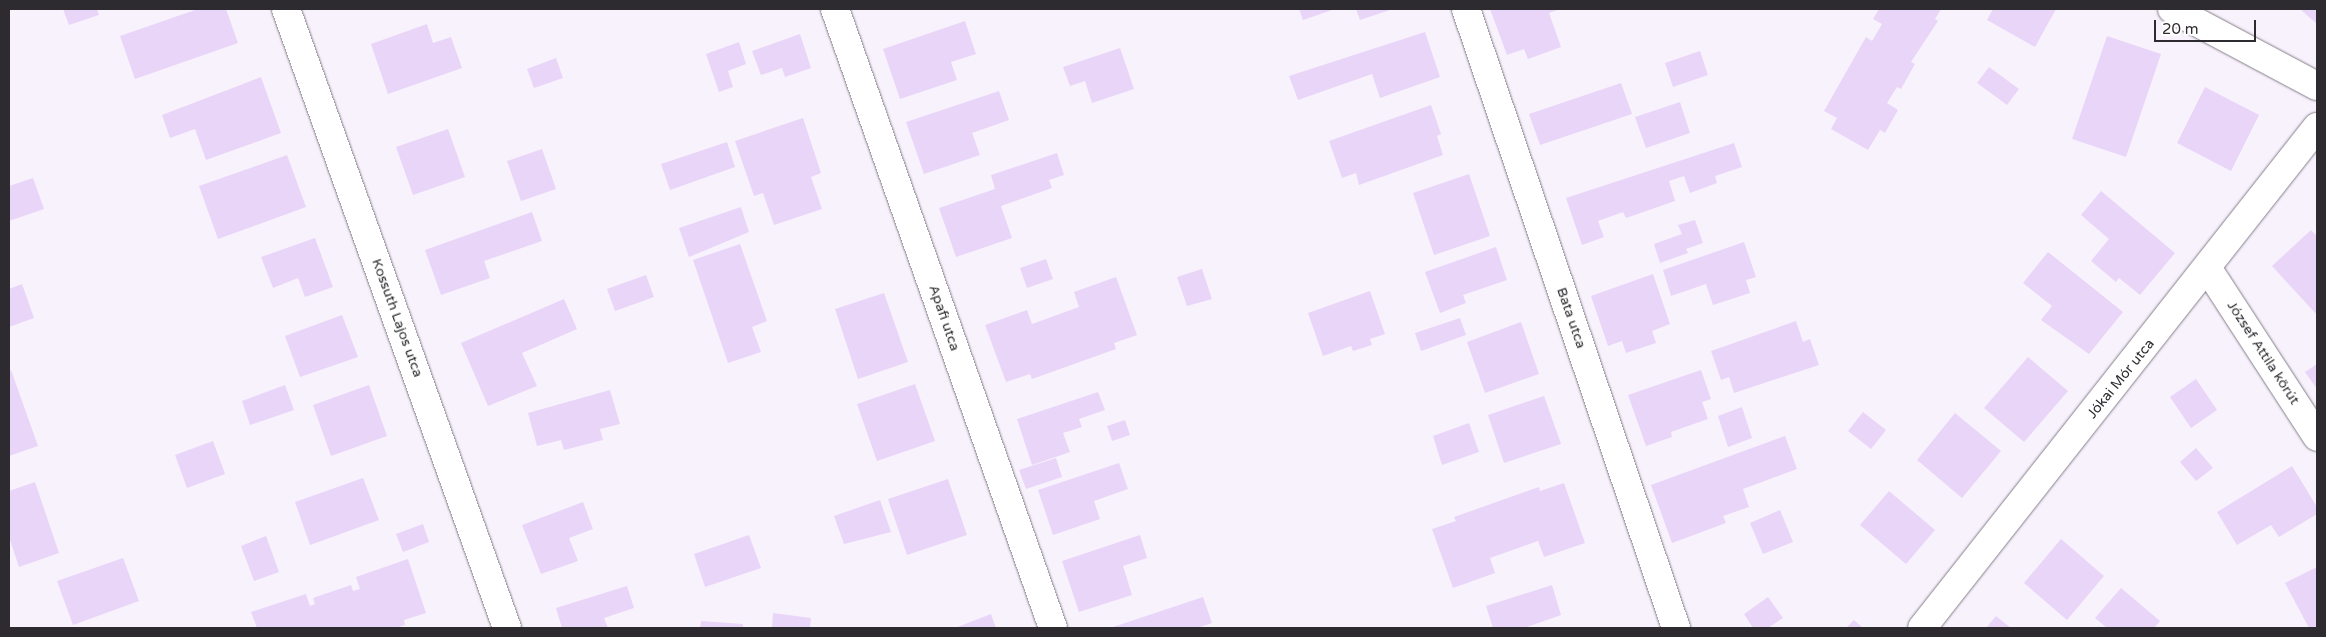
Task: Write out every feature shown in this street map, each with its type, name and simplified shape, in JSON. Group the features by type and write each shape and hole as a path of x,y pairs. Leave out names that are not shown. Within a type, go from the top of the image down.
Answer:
{"street":[{"name":"Kossuth Lajos utca","path":"286,9 507,628"},
{"name":"Apafi utca","path":"835,9 1053,628"},
{"name":"Bata utca","path":"1466,9 1676,628"},
{"path":"2172,9 2317,86"},
{"name":"Jókai Mór utca","path":"1922,628 2208,269 2317,127"},
{"name":"József Attila körút","path":"2208,269 2317,437"}],"building":[{"path":"63,9 97,9 99,15 69,25"},
{"path":"198,9 226,9 238,43 135,79 120,36"},
{"path":"1299,9 1335,9 1303,20"},
{"path":"1356,9 1393,9 1360,20"},
{"path":"1490,9 1560,9 1549,13 1561,47 1528,59 1524,49 1507,55"},
{"path":"1879,9 1941,9 1935,19 1938,21 1911,62 1915,64 1901,89 1897,87 1887,103 1898,110 1885,133 1880,130 1868,150 1831,129 1837,118 1824,111 1866,37 1872,41 1882,24 1873,19"},
{"path":"1993,9 2056,9 2035,47 1987,20"},
{"path":"2300,9 2317,9 2317,24"},
{"path":"965,21 976,54 951,62 957,80 900,99 883,49"},
{"path":"427,24 433,43 451,37 462,68 388,94 371,44"},
{"path":"1425,32 1440,77 1380,98 1372,74 1298,100 1289,76"},
{"path":"800,34 811,68 785,77 782,68 761,75 752,51"},
{"path":"2107,36 2161,54 2126,157 2072,139"},
{"path":"739,42 746,64 728,71 733,87 719,92 706,54"},
{"path":"1120,48 1134,89 1092,103 1085,81 1070,86 1063,67"},
{"path":"1700,51 1708,75 1673,87 1665,63"},
{"path":"556,58 563,78 534,88 527,69"},
{"path":"1989,67 2019,89 2007,105 1977,83"},
{"path":"261,77 281,133 206,160 195,129 170,138 162,115"},
{"path":"1621,83 1632,114 1540,145 1529,114"},
{"path":"2205,87 2259,115 2231,171 2177,143"},
{"path":"999,91 1009,120 972,133 980,155 924,174 906,122"},
{"path":"1680,102 1690,133 1646,148 1635,117"},
{"path":"1431,105 1441,134 1437,136 1443,155 1359,185 1356,173 1342,178 1329,141"},
{"path":"803,118 821,173 811,177 822,209 774,225 763,193 754,196 735,141"},
{"path":"448,129 465,177 413,195 396,147"},
{"path":"727,142 735,167 670,190 661,164"},
{"path":"1734,143 1742,167 1715,176 1717,183 1690,193 1684,176 1669,181 1675,201 1626,218 1623,212 1598,221 1604,237 1582,245 1566,198"},
{"path":"542,149 556,189 521,201 507,161"},
{"path":"1057,153 1064,175 1049,180 1052,188 1001,206 1012,238 956,257 939,208 995,189 991,175"},
{"path":"287,155 306,207 218,239 199,186"},
{"path":"1469,174 1490,236 1434,255 1413,193"},
{"path":"33,178 44,209 9,221 9,186"},
{"path":"2101,191 2175,253 2140,295 2119,278 2116,282 2091,261 2109,239 2081,215"},
{"path":"741,207 749,232 689,257 679,228"},
{"path":"532,212 542,241 484,261 490,278 441,295 425,250"},
{"path":"1695,220 1703,243 1686,249 1688,253 1660,263 1654,244 1682,234 1678,225"},
{"path":"2311,230 2317,236 2317,315 2272,266"},
{"path":"315,238 333,287 305,297 298,278 273,288 261,257"},
{"path":"1744,242 1756,277 1746,280 1750,293 1713,305 1706,284 1671,296 1663,270"},
{"path":"740,244 767,321 752,327 761,352 728,363 693,260"},
{"path":"1496,247 1507,280 1463,295 1466,303 1440,313 1425,272"},
{"path":"2048,252 2123,312 2089,354 2041,320 2052,306 2023,283"},
{"path":"1046,259 1053,279 1027,288 1020,268"},
{"path":"1202,269 1212,299 1187,306 1177,277"},
{"path":"1653,274 1670,324 1652,331 1656,343 1626,353 1622,341 1608,346 1591,296"},
{"path":"646,275 654,297 615,311 607,289"},
{"path":"1116,277 1137,335 1114,343 1116,349 1032,379 1030,374 1006,382 985,325 1027,310 1032,324 1079,307 1074,292"},
{"path":"22,284 34,318 9,327 9,289"},
{"path":"1370,291 1385,334 1370,339 1372,345 1353,351 1351,346 1323,356 1308,313"},
{"path":"884,293 908,362 858,379 835,309"},
{"path":"564,299 577,329 522,353 537,386 488,406 461,343"},
{"path":"342,315 358,357 300,377 285,336"},
{"path":"1460,318 1466,335 1421,351 1415,333"},
{"path":"1796,321 1803,342 1810,339 1819,365 1734,393 1729,377 1721,380 1711,351"},
{"path":"1521,322 1539,374 1485,393 1467,342"},
{"path":"2028,357 2068,391 2024,442 1984,408"},
{"path":"2317,364 2317,389 2305,372"},
{"path":"11,370 38,446 9,456 9,371"},
{"path":"1701,370 1711,399 1702,402 1708,419 1671,432 1672,437 1646,446 1628,395"},
{"path":"2196,379 2217,410 2191,428 2170,397"},
{"path":"915,384 935,441 877,461 857,404"},
{"path":"285,385 294,410 250,425 242,401"},
{"path":"369,385 387,436 331,456 313,405"},
{"path":"610,390 620,424 600,429 603,440 564,450 561,440 537,446 528,413"},
{"path":"1098,392 1105,410 1079,419 1082,427 1063,433 1070,452 1032,465 1017,419"},
{"path":"1544,396 1561,444 1504,463 1488,415"},
{"path":"1742,407 1752,438 1728,447 1718,416"},
{"path":"1863,412 1886,430 1871,449 1848,431"},
{"path":"1955,413 2001,451 1962,498 1917,460"},
{"path":"1125,420 1130,435 1112,441 1107,426"},
{"path":"1469,423 1479,452 1442,465 1433,436"},
{"path":"1785,436 1797,469 1743,489 1749,507 1723,516 1726,523 1672,543 1651,485"},
{"path":"213,441 225,474 187,488 175,455"},
{"path":"2196,448 2213,468 2196,481 2180,462"},
{"path":"1056,458 1062,477 1026,489 1019,470"},
{"path":"1119,463 1128,489 1094,501 1100,519 1053,535 1038,490"},
{"path":"2292,466 2317,507 2317,514 2279,537 2271,525 2237,545 2217,512"},
{"path":"363,478 379,520 310,545 295,502"},
{"path":"948,479 967,535 907,555 888,499"},
{"path":"35,482 59,553 19,567 9,537 9,491"},
{"path":"1564,483 1585,543 1544,557 1538,541 1490,558 1495,573 1453,588 1432,529 1456,521 1454,517 1539,487 1540,491"},
{"path":"1889,491 1935,530 1906,564 1860,525"},
{"path":"880,500 891,532 844,544 834,516"},
{"path":"583,502 593,529 569,538 578,561 541,574 522,525"},
{"path":"1780,510 1793,542 1763,554 1750,523"},
{"path":"423,524 429,542 403,552 396,534"},
{"path":"749,535 761,568 705,587 694,554"},
{"path":"1140,535 1147,558 1123,566 1132,595 1079,612 1062,561"},
{"path":"266,536 279,572 254,581 241,546"},
{"path":"2061,539 2104,576 2067,620 2024,583"},
{"path":"123,558 139,601 73,625 57,581"},
{"path":"408,559 426,613 404,620 405,625 395,628 257,628 251,612 306,594 310,606 315,604 313,598 351,585 353,591 360,589 356,577"},
{"path":"2317,567 2317,628 2309,628 2285,583"},
{"path":"1552,585 1561,615 1524,628 1493,628 1486,606"},
{"path":"627,586 634,608 604,618 608,628 562,628 556,608"},
{"path":"2121,588 2160,621 2154,628 2107,628 2095,618"},
{"path":"1203,597 1212,623 1197,628 1110,628"},
{"path":"1768,597 1783,618 1768,628 1753,628 1744,614"},
{"path":"773,613 811,618 810,628 772,628"},
{"path":"991,614 996,628 955,628"},
{"path":"1996,616 2011,628 1986,628"},
{"path":"1854,620 1863,628 1846,628"},
{"path":"701,621 743,624 743,628 700,628"}]}
